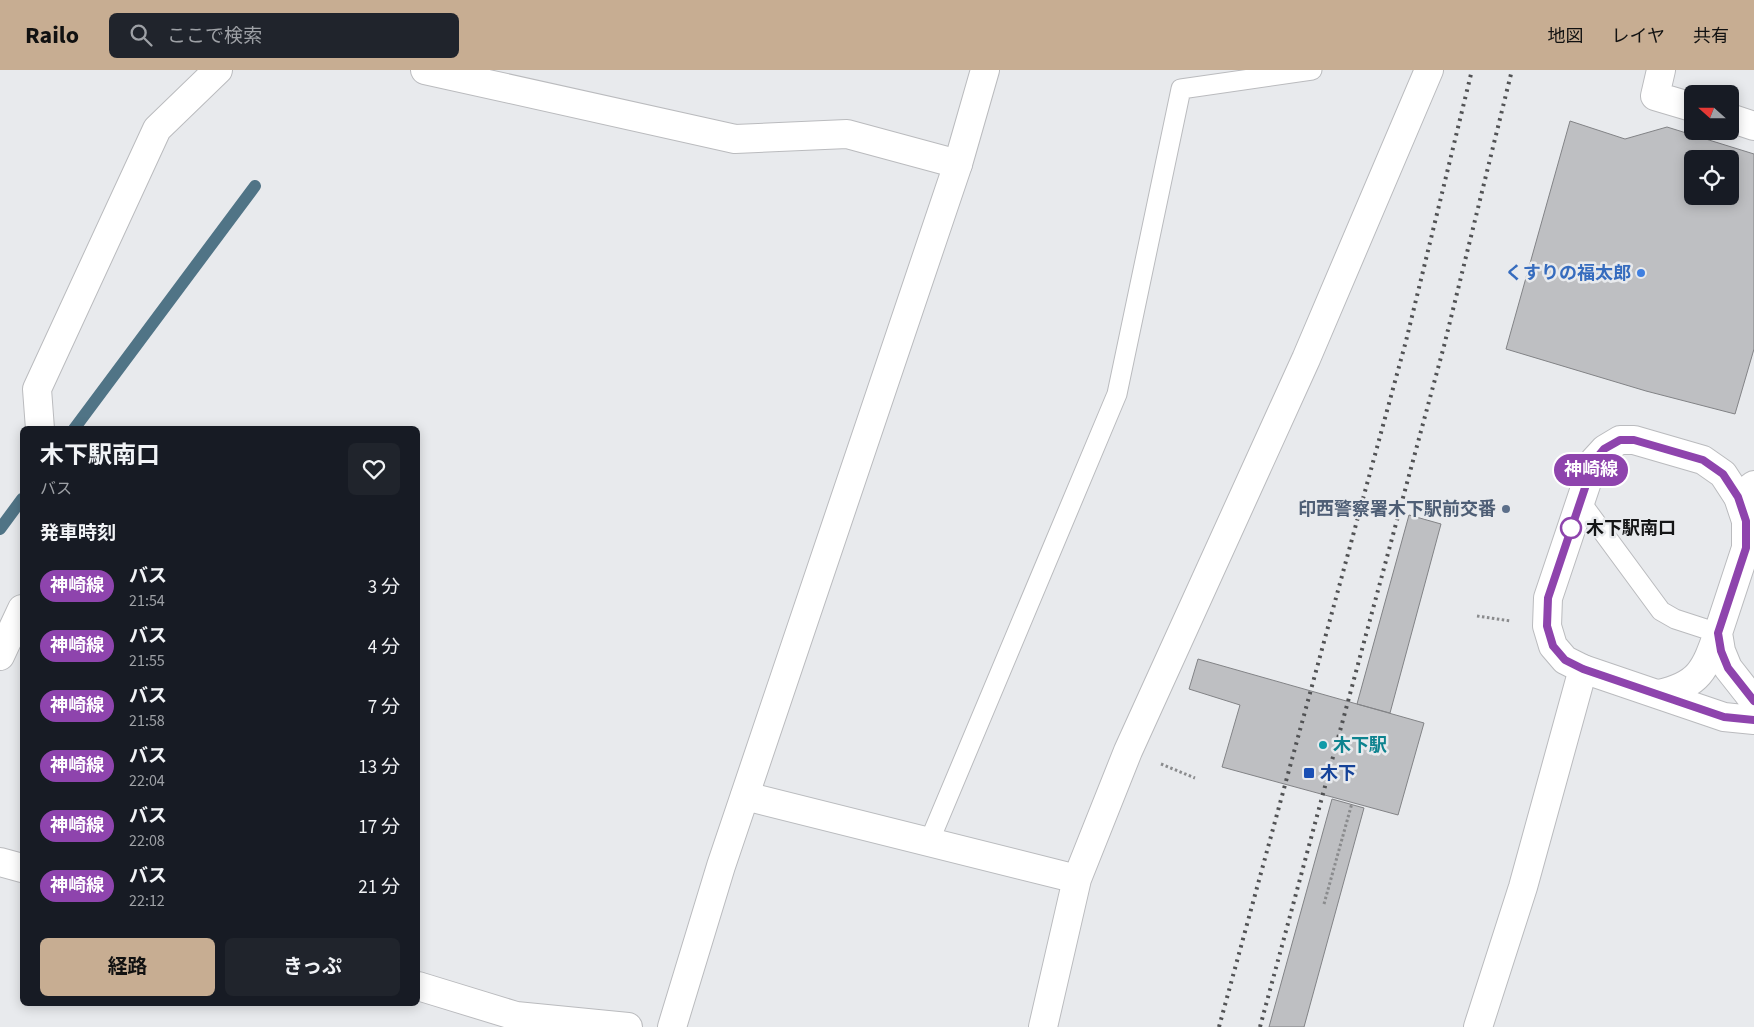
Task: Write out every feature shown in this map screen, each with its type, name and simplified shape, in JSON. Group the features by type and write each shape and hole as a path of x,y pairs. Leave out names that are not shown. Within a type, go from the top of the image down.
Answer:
{"street":[{"path":"40,426 37,389 157,129 218,70"},
{"path":"425,70 735,139 846,134 958,164"},
{"path":"672,1027 745,796 958,164 986,70"},
{"path":"1043,1027 1077,879 1142,716 1306,358 1429,70"},
{"path":"1662,70 1654,96 1684,105"},
{"path":"1739,121 1754,126"},
{"path":"1658,694 1679,689 1696,678 1709,659 1746,548 1746,491 1703,460 1634,440 1620,440 1604,449 1594,461 1548,598 1547,626 1553,646 1565,660 1583,669 1724,717 1754,720"},
{"path":"0,656 20,613"},
{"path":"1718,633 1721,651 1728,668 1754,701"},
{"path":"1478,1027 1524,887 1583,669"},
{"path":"745,796 1077,879"},
{"path":"0,862 20,867"},
{"path":"420,987 516,1016 628,1027"}],"lane":[{"path":"929,842 1117,394 1181,88 1312,70"},
{"path":"1580,500 1661,611 1675,619 1718,633"}],"path":[{"path":"1324,904 1352,803"}],"building":[{"name":"くすりの福太郎","path":"1570,121 1625,139 1667,127 1684,132 1684,140 1709,140 1754,154 1754,349 1735,414 1646,391 1506,349"},
{"path":"1409,515 1441,524 1390,713 1357,704"},
{"name":"木下駅","path":"1198,659 1424,723 1398,815 1222,767 1240,705 1189,689"},
{"path":"1332,799 1364,808 1304,1027 1269,1027"}],"waterway":[{"path":"76,426 255,186"},
{"path":"0,529 20,502"}],"railway":[{"path":"1219,1027 1406,341 1472,70"},
{"path":"1260,1027 1444,346 1512,70"}],"bus line":[{"name":"神崎線","path":"1754,701 1739,685 1728,668 1721,651 1718,633 1746,548 1746,521 1738,497 1723,474 1703,460 1634,440 1620,440 1604,449 1594,461 1548,598 1547,626 1553,646 1565,660 1583,669 1724,717 1743,721 1754,720"}],"place":[{"name":"くすりの福太郎","path":"1641,273"},
{"name":"印西警察署木下駅前交番","path":"1506,509"},
{"name":"木下駅南口","path":"1571,528"},
{"name":"木下駅","path":"1323,745"},
{"name":"木下","path":"1309,773"}]}
